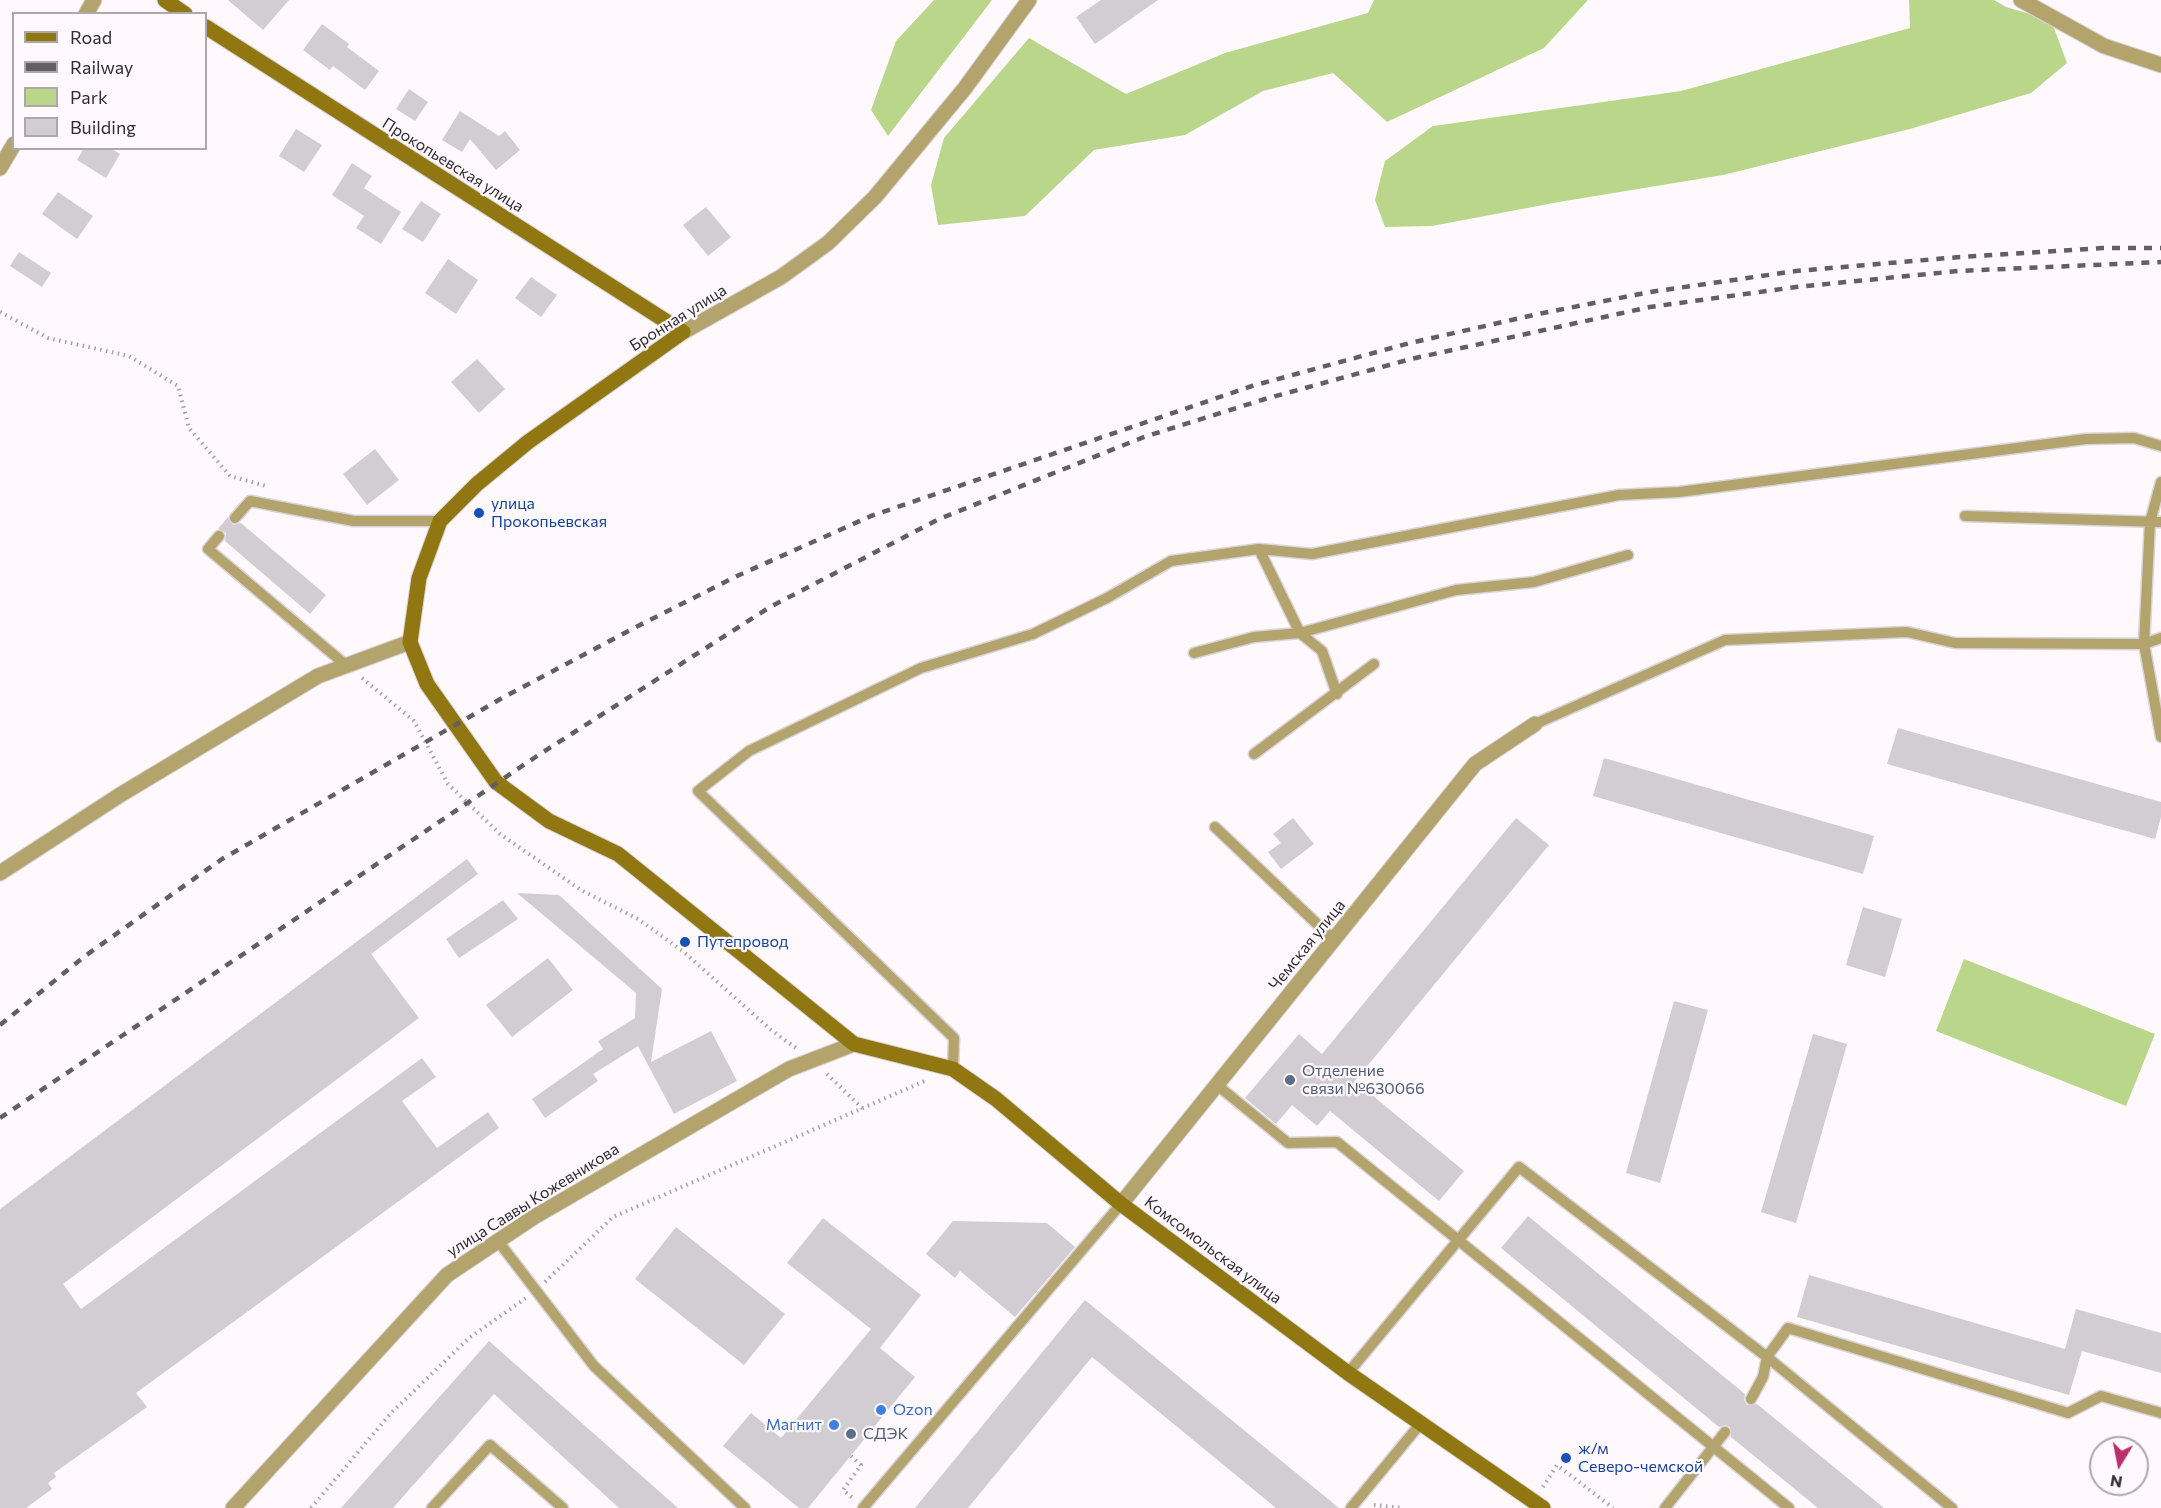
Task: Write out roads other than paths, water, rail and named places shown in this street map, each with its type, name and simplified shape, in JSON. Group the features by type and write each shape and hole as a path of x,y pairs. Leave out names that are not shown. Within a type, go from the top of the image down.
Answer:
{"main road":[{"path":"165,0 182,12"},
{"name":"Прокопьевская улица","path":"207,28 683,332"},
{"name":"Бронная улица","path":"410,642 419,578 440,521 477,484 528,442 683,332"},
{"path":"410,642 427,684 496,782 549,821 618,854 854,1044"},
{"name":"Комсомольская улица","path":"854,1044 953,1069 996,1099 1122,1204 1348,1373 1543,1508"}],"street":[{"name":"Бронная улица","path":"683,332 781,277 828,243 874,198 964,87 1029,0"},
{"path":"2021,0 2104,46 2161,65"},
{"path":"0,168 12,147"},
{"path":"0,873 179,759 318,676 410,642"},
{"name":"Чемская улица","path":"1122,1204 1475,764 1535,724"},
{"name":"улица Саввы Кожевникова","path":"233,1508 447,1275 534,1217 789,1069 854,1044"}],"lane":[{"path":"953,1069 954,1038 698,791 749,751 921,668 1033,634 1107,598 1171,561 1259,549 1312,554 1619,495 1679,492 2086,439 2134,438 2161,446"},
{"path":"2161,483 2144,644 2161,737"},
{"path":"235,518 250,501 354,521 440,521"},
{"path":"1965,516 2156,522"},
{"path":"219,536 208,549 347,666"},
{"path":"1259,549 1300,633 1322,651 1337,694"},
{"path":"1194,653 1254,637 1300,633 1456,590 1534,582 1628,555"},
{"path":"1535,724 1725,640 1907,632 1955,643 2144,644 2161,638"},
{"path":"1254,754 1337,694 1374,664"},
{"path":"1215,827 1334,940"},
{"path":"1217,1085 1288,1143 1337,1142 1789,1508"},
{"path":"1348,1373 1519,1167 1767,1357 1952,1508"},
{"path":"863,1508 1122,1204"},
{"path":"498,1241 594,1366 744,1508"},
{"path":"1751,1399 1763,1377 1767,1357 1788,1328 2068,1413 2101,1396 2161,1413"},
{"path":"1353,1505 1421,1423"},
{"path":"1665,1508 1725,1432"},
{"path":"432,1508 490,1445 563,1508"}],"railway":[{"path":"0,1025 85,956 222,859 504,697 632,629 737,576 871,516 1252,386 1410,343 1538,314 1650,292 1796,271 2102,248 2161,248"},
{"path":"0,1118 537,756 770,607 939,519 1144,437 1265,399 1411,359 1650,307 1796,287 1958,271 2161,262"}],"place":[{"name":"улица Прокопьевская","path":"479,513"},
{"name":"Путепровод","path":"685,942"},
{"name":"Отделение связи №630066","path":"1290,1080"},
{"name":"Ozon","path":"881,1410"},
{"name":"Магнит","path":"834,1425"},
{"name":"СДЭК","path":"851,1434"},
{"name":"ж/м Северо-чемской","path":"1566,1458"}]}
